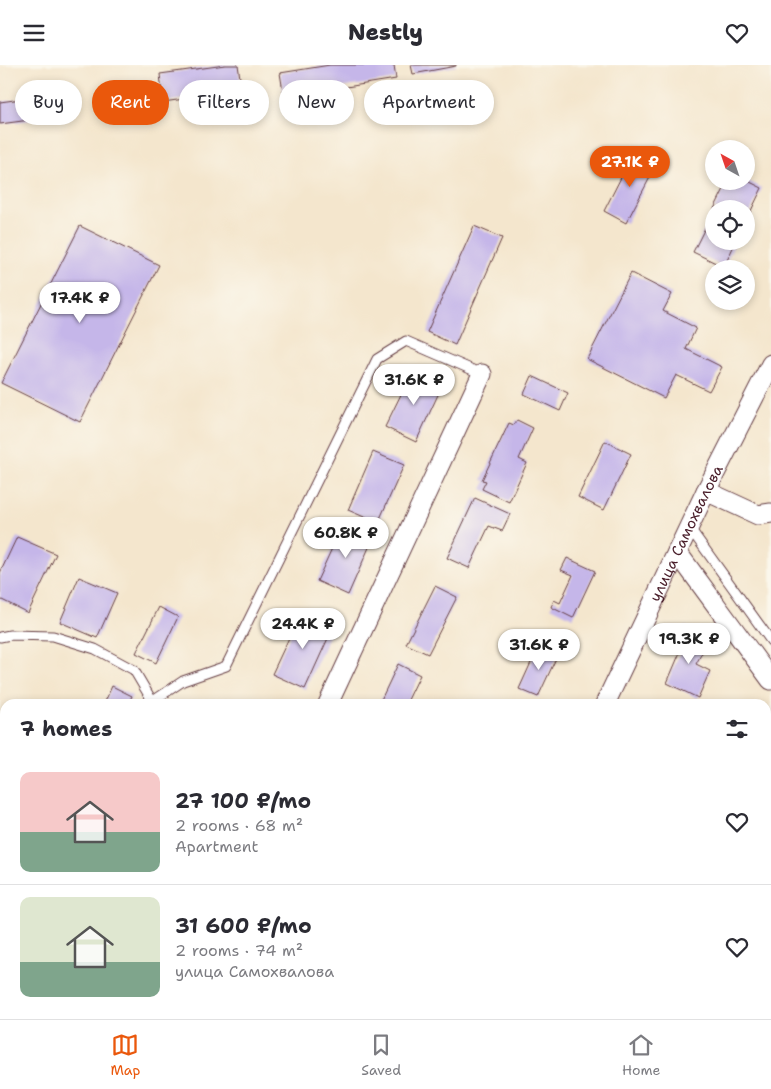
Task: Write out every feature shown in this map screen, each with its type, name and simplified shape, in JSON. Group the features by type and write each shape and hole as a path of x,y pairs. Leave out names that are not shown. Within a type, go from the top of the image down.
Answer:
{"street":[{"name":"улица Самохвалова","path":"607,699 676,552 771,364"},
{"path":"330,699 482,374"},
{"path":"706,491 758,515 771,513"},
{"path":"676,552 771,680"}],"lane":[{"path":"158,699 183,681 226,666 377,359 406,341 482,374"},
{"path":"689,527 771,641"},
{"path":"0,637 10,635 52,636 95,649 134,670 152,699"}],"building":[{"path":"238,65 240,80 179,80 179,100 169,101 169,80 161,80 160,74"},
{"path":"330,65 394,65 396,79 364,80 364,84 354,86 354,80 281,80 280,73"},
{"path":"411,65 456,65 456,66 413,74"},
{"path":"15,100 15,122 0,124 0,102"},
{"path":"633,154 656,166 626,223 604,211"},
{"path":"755,184 762,188 755,202 755,200 718,200 724,190 755,190"},
{"path":"80,226 159,265 80,422 1,383"},
{"path":"474,226 502,238 455,345 427,332"},
{"path":"705,228 705,250 732,250 727,260 710,260 693,252"},
{"path":"631,273 672,294 663,311 696,328 686,349 722,367 709,391 676,375 664,398 587,359"},
{"path":"413,370 443,384 416,442 385,427"},
{"path":"532,376 568,393 560,411 524,394"},
{"path":"517,420 533,428 519,459 527,463 509,502 482,489 486,481 482,480 509,423 514,425"},
{"path":"605,441 631,454 604,510 578,497"},
{"path":"373,452 404,465 378,523 348,510"},
{"path":"475,498 510,514 502,531 489,526 469,568 447,558"},
{"path":"344,522 374,536 348,595 317,581"},
{"path":"17,537 56,554 28,613 0,599 0,573"},
{"path":"567,558 595,571 573,618 551,607 554,600 560,603 573,575 561,570"},
{"path":"79,577 117,593 97,638 60,622"},
{"path":"435,586 457,597 428,654 406,644"},
{"path":"159,607 178,617 156,663 136,653"},
{"path":"302,610 334,625 305,689 272,674"},
{"path":"686,626 704,649 696,664 710,671 698,698 667,683 681,650 673,643"},
{"path":"539,645 558,654 538,697 519,689"},
{"path":"398,664 420,675 408,699 381,699"},
{"path":"112,686 132,696 130,699 106,699"}]}
